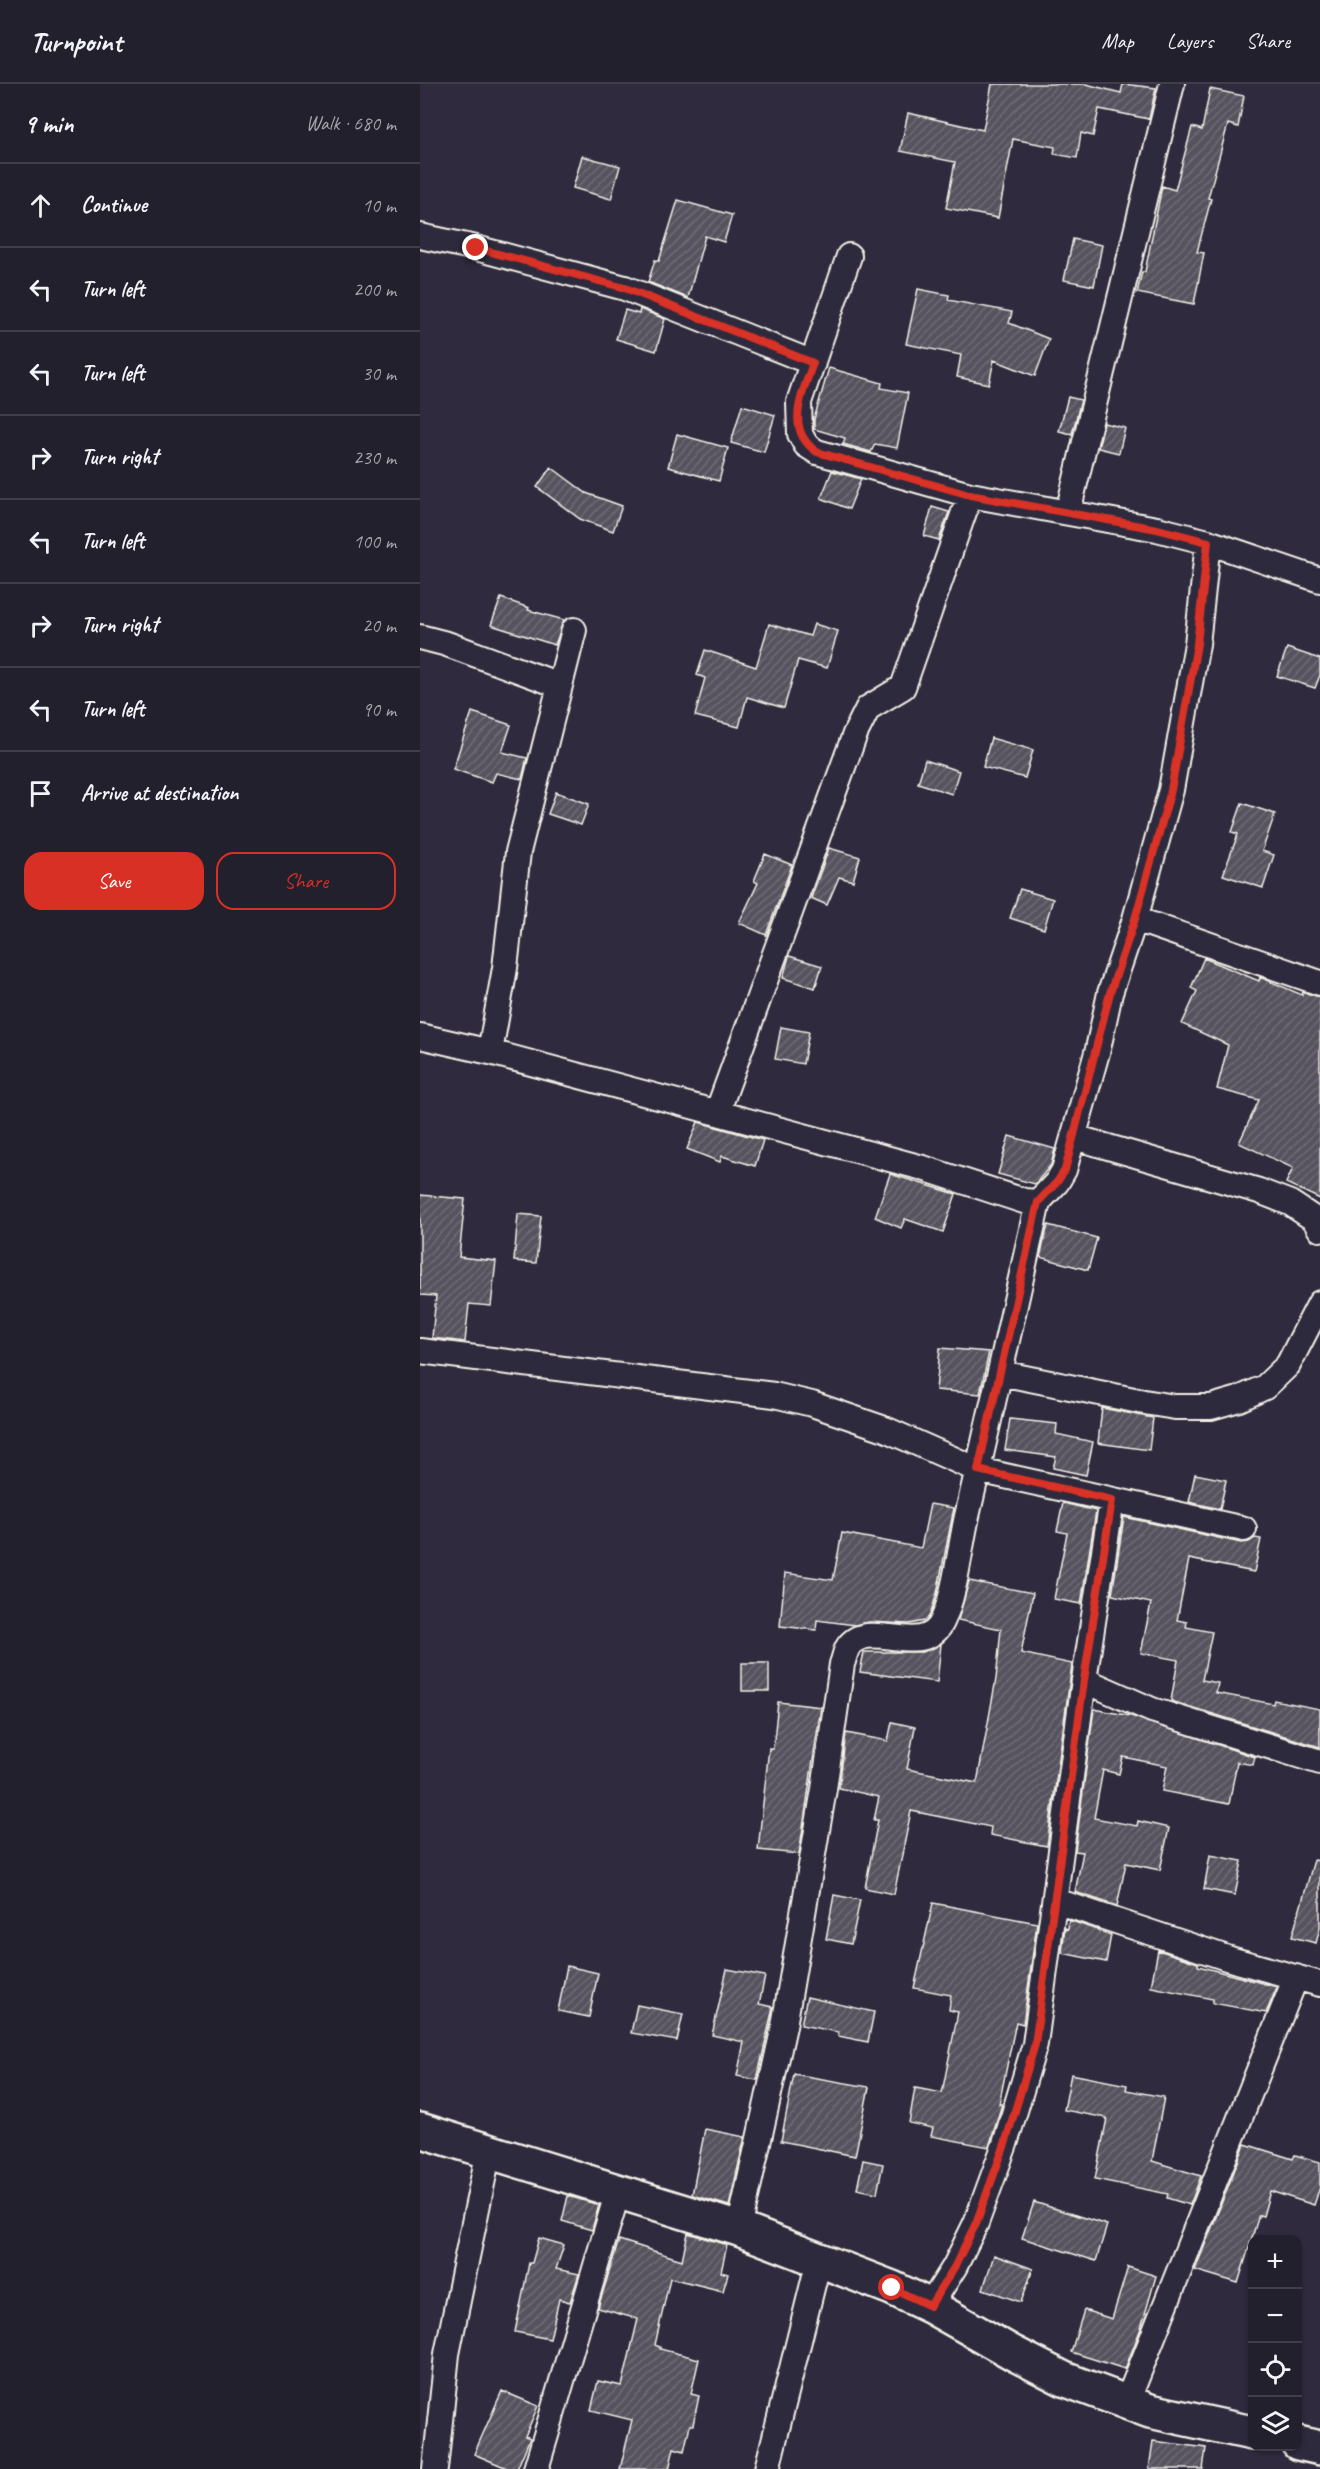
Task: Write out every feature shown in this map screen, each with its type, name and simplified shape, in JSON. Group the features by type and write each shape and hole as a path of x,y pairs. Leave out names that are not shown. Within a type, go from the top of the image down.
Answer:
{"street":[{"path":"1068,512 1172,84"},
{"path":"420,236 476,248 617,285 813,363"},
{"path":"849,256 799,402 800,434 806,444 817,452 970,495 1157,529 1208,542 1320,580"},
{"path":"717,1113 855,734 868,708 903,687 970,495"},
{"path":"739,2229 784,2026 824,1789 842,1664 848,1647 857,1639 873,1636 915,1639 928,1637 936,1632 949,1600 1038,1202 1065,1170 1110,993 1135,919 1171,790 1197,644 1208,542"},
{"path":"490,1052 505,968 518,852 574,630"},
{"path":"421,637 447,644 560,685"},
{"path":"1135,919 1320,983"},
{"path":"420,1036 490,1052 923,1168 1024,1201 1038,1202"},
{"path":"1074,1137 1259,1191 1290,1203 1314,1219 1320,1228"},
{"path":"1000,1373 1175,1407 1211,1407 1239,1399 1265,1387 1288,1365 1320,1302"},
{"path":"420,1351 774,1395 812,1404 885,1430 978,1470 1244,1529"},
{"path":"930,2306 955,2266 976,2223 1005,2144 1035,2044 1084,1680 1112,1500"},
{"path":"1084,1680 1152,1710 1320,1762"},
{"path":"1056,1901 1230,1959 1320,1984"},
{"path":"1127,2402 1296,1977"},
{"path":"420,2130 739,2229 930,2306 1064,2379 1150,2411 1248,2432"},
{"path":"441,2466 447,2354 489,2150"},
{"path":"536,2469 618,2191"},
{"path":"767,2469 819,2260"},
{"path":"1302,2444 1320,2448"}],"building":[{"path":"992,84 1086,84 1121,93 1123,84 1156,88 1149,119 1099,109 1093,136 1081,133 1077,158 1054,154 1055,147 1013,139 998,218 946,208 955,162 900,151 908,113 983,130"},
{"path":"1210,89 1244,96 1238,127 1228,124 1208,198 1211,199 1197,252 1204,253 1194,304 1137,293 1142,272 1145,272 1162,186 1175,190 1192,127 1202,130"},
{"path":"582,156 620,166 611,199 573,188"},
{"path":"678,200 732,215 724,242 705,236 688,298 648,282 655,260 659,261"},
{"path":"1073,239 1102,245 1094,286 1064,280"},
{"path":"918,289 949,295 948,300 1012,312 1009,323 1049,339 1035,376 994,360 989,384 957,377 961,355 906,344"},
{"path":"640,309 665,319 656,351 616,339 625,310 639,314"},
{"path":"829,368 882,383 881,388 908,393 897,448 875,444 871,452 843,444 845,438 814,429 814,419"},
{"path":"1068,397 1081,400 1072,434 1059,431"},
{"path":"742,405 775,415 764,452 731,443"},
{"path":"1104,423 1125,428 1119,453 1098,448"},
{"path":"677,434 728,448 719,481 668,467"},
{"path":"551,467 586,493 622,506 613,531 580,519 537,487"},
{"path":"832,471 861,479 849,509 821,498"},
{"path":"932,507 949,512 939,540 924,536"},
{"path":"501,598 529,608 528,610 564,620 555,645 491,625"},
{"path":"769,624 810,636 814,624 838,631 827,668 798,660 784,708 747,697 739,727 695,716 705,678 697,675 705,650 756,667"},
{"path":"1287,648 1320,659 1320,675 1315,688 1277,676"},
{"path":"472,712 511,725 502,752 527,758 522,779 496,773 492,782 453,769"},
{"path":"991,738 1033,750 1025,778 983,767"},
{"path":"925,760 959,771 952,794 918,783"},
{"path":"556,792 589,804 581,825 548,814"},
{"path":"1242,803 1275,814 1262,851 1274,855 1263,888 1223,875 1238,834 1232,832"},
{"path":"829,848 860,857 853,881 839,877 827,905 811,898"},
{"path":"765,854 792,865 766,935 739,923 758,883 754,881"},
{"path":"1020,889 1053,899 1044,929 1010,918"},
{"path":"789,956 822,966 815,988 783,978"},
{"path":"1204,958 1259,981 1260,977 1302,995 1303,992 1320,997 1320,1199 1286,1183 1293,1168 1239,1143 1259,1100 1217,1089 1228,1045 1182,1024 1197,991 1191,988"},
{"path":"781,1027 809,1032 803,1064 775,1059"},
{"path":"698,1122 763,1140 755,1166 722,1156 720,1162 687,1149"},
{"path":"1009,1136 1055,1149 1051,1165 1035,1184 998,1174"},
{"path":"890,1174 956,1194 943,1232 905,1219 901,1228 875,1217"},
{"path":"420,1195 465,1199 459,1257 496,1261 491,1306 469,1304 465,1342 432,1338 436,1296 420,1295"},
{"path":"518,1214 541,1216 536,1263 514,1261"},
{"path":"1048,1225 1097,1238 1088,1270 1040,1257"},
{"path":"940,1348 989,1352 980,1394 936,1390"},
{"path":"1102,1408 1153,1418 1149,1450 1098,1443"},
{"path":"1010,1419 1057,1424 1056,1434 1093,1442 1086,1475 1053,1468 1056,1457 1005,1450"},
{"path":"1195,1474 1226,1480 1220,1509 1189,1502"},
{"path":"1063,1503 1096,1511 1081,1604 1054,1599 1067,1533 1057,1531"},
{"path":"930,1504 954,1508 937,1593 930,1615 924,1621 909,1624 869,1622 855,1625 817,1620 816,1630 780,1626 785,1573 833,1580 842,1533 921,1548"},
{"path":"1124,1517 1241,1543 1255,1538 1261,1539 1254,1572 1189,1559 1177,1620 1187,1622 1186,1627 1212,1632 1202,1680 1218,1683 1216,1693 1273,1704 1274,1700 1320,1709 1320,1747 1171,1701 1178,1660 1141,1653 1151,1603 1112,1595"},
{"path":"969,1581 1033,1593 1021,1653 1072,1664 1047,1846 990,1835 991,1827 911,1811 894,1894 865,1888 878,1820 874,1820 879,1797 839,1788 846,1733 888,1741 892,1722 915,1727 907,1769 977,1783 996,1679 1001,1629 958,1620"},
{"path":"941,1644 937,1682 860,1672 864,1652 923,1652"},
{"path":"742,1663 769,1663 769,1691 742,1691"},
{"path":"778,1702 821,1707 799,1854 758,1850 769,1748 773,1749"},
{"path":"1094,1709 1131,1716 1255,1757 1253,1765 1237,1762 1229,1804 1162,1791 1167,1766 1123,1757 1119,1774 1103,1770 1094,1818 1137,1826 1138,1821 1169,1828 1160,1870 1126,1863 1117,1906 1075,1892 1083,1852 1075,1851"},
{"path":"1210,1855 1242,1861 1235,1895 1204,1889"},
{"path":"1314,1860 1320,1861 1320,1928 1316,1943 1292,1937"},
{"path":"834,1895 860,1900 851,1944 826,1939"},
{"path":"933,1903 1037,1923 1023,2024 1016,2022 999,2104 1002,2104 989,2147 931,2136 933,2128 909,2123 915,2088 942,2093 958,2012 949,2010 951,1995 914,1988"},
{"path":"1069,1920 1111,1935 1106,1962 1062,1953 1065,1928 1068,1929"},
{"path":"1158,1950 1198,1963 1198,1966 1277,1987 1266,2013 1213,2003 1213,1999 1151,1987"},
{"path":"567,1966 598,1973 589,2017 558,2011"},
{"path":"727,1969 765,1976 759,2004 773,2007 757,2080 737,2076 744,2042 712,2035"},
{"path":"807,1997 874,2012 868,2042 838,2036 838,2032 801,2025"},
{"path":"637,2005 683,2014 677,2041 631,2033"},
{"path":"794,2074 869,2087 855,2156 781,2141"},
{"path":"1071,2074 1127,2085 1126,2090 1164,2097 1152,2161 1201,2176 1190,2205 1167,2198 1168,2194 1095,2179 1107,2118 1064,2110"},
{"path":"705,2129 745,2137 729,2206 692,2195"},
{"path":"1245,2144 1293,2159 1295,2155 1320,2162 1320,2187 1314,2205 1270,2191 1263,2216 1259,2215 1253,2235 1248,2235 1248,2251 1238,2283 1195,2270"},
{"path":"863,2160 883,2164 877,2193 857,2189"},
{"path":"568,2196 599,2205 592,2230 562,2221"},
{"path":"1034,2202 1107,2225 1096,2261 1022,2238"},
{"path":"688,2233 727,2245 721,2272 728,2274 723,2291 670,2278 655,2345 660,2349 699,2359 691,2394 699,2396 693,2425 690,2425 684,2451 674,2448 669,2469 620,2469 632,2420 591,2410 598,2381 622,2386 638,2319 598,2308 619,2240 682,2260"},
{"path":"539,2238 564,2245 556,2269 579,2274 570,2302 559,2299 550,2339 515,2332 529,2263 532,2263"},
{"path":"994,2255 1033,2269 1021,2302 983,2289"},
{"path":"1128,2267 1156,2276 1141,2328 1125,2369 1071,2352 1084,2310 1112,2319"},
{"path":"502,2391 538,2406 525,2436 530,2438 517,2469 509,2469 474,2454"},
{"path":"1153,2441 1206,2448 1203,2469 1149,2469"}],"route":[{"path":"476,248 608,282 813,363 799,402 798,419 800,434 806,444 817,452 892,475 970,495 1157,529 1208,542 1197,644 1171,790 1135,919 1110,993 1098,1049 1065,1170 1038,1202 978,1470 1112,1500 1084,1680 1035,2044 1005,2144 976,2223 955,2266 930,2306 892,2288"}]}
